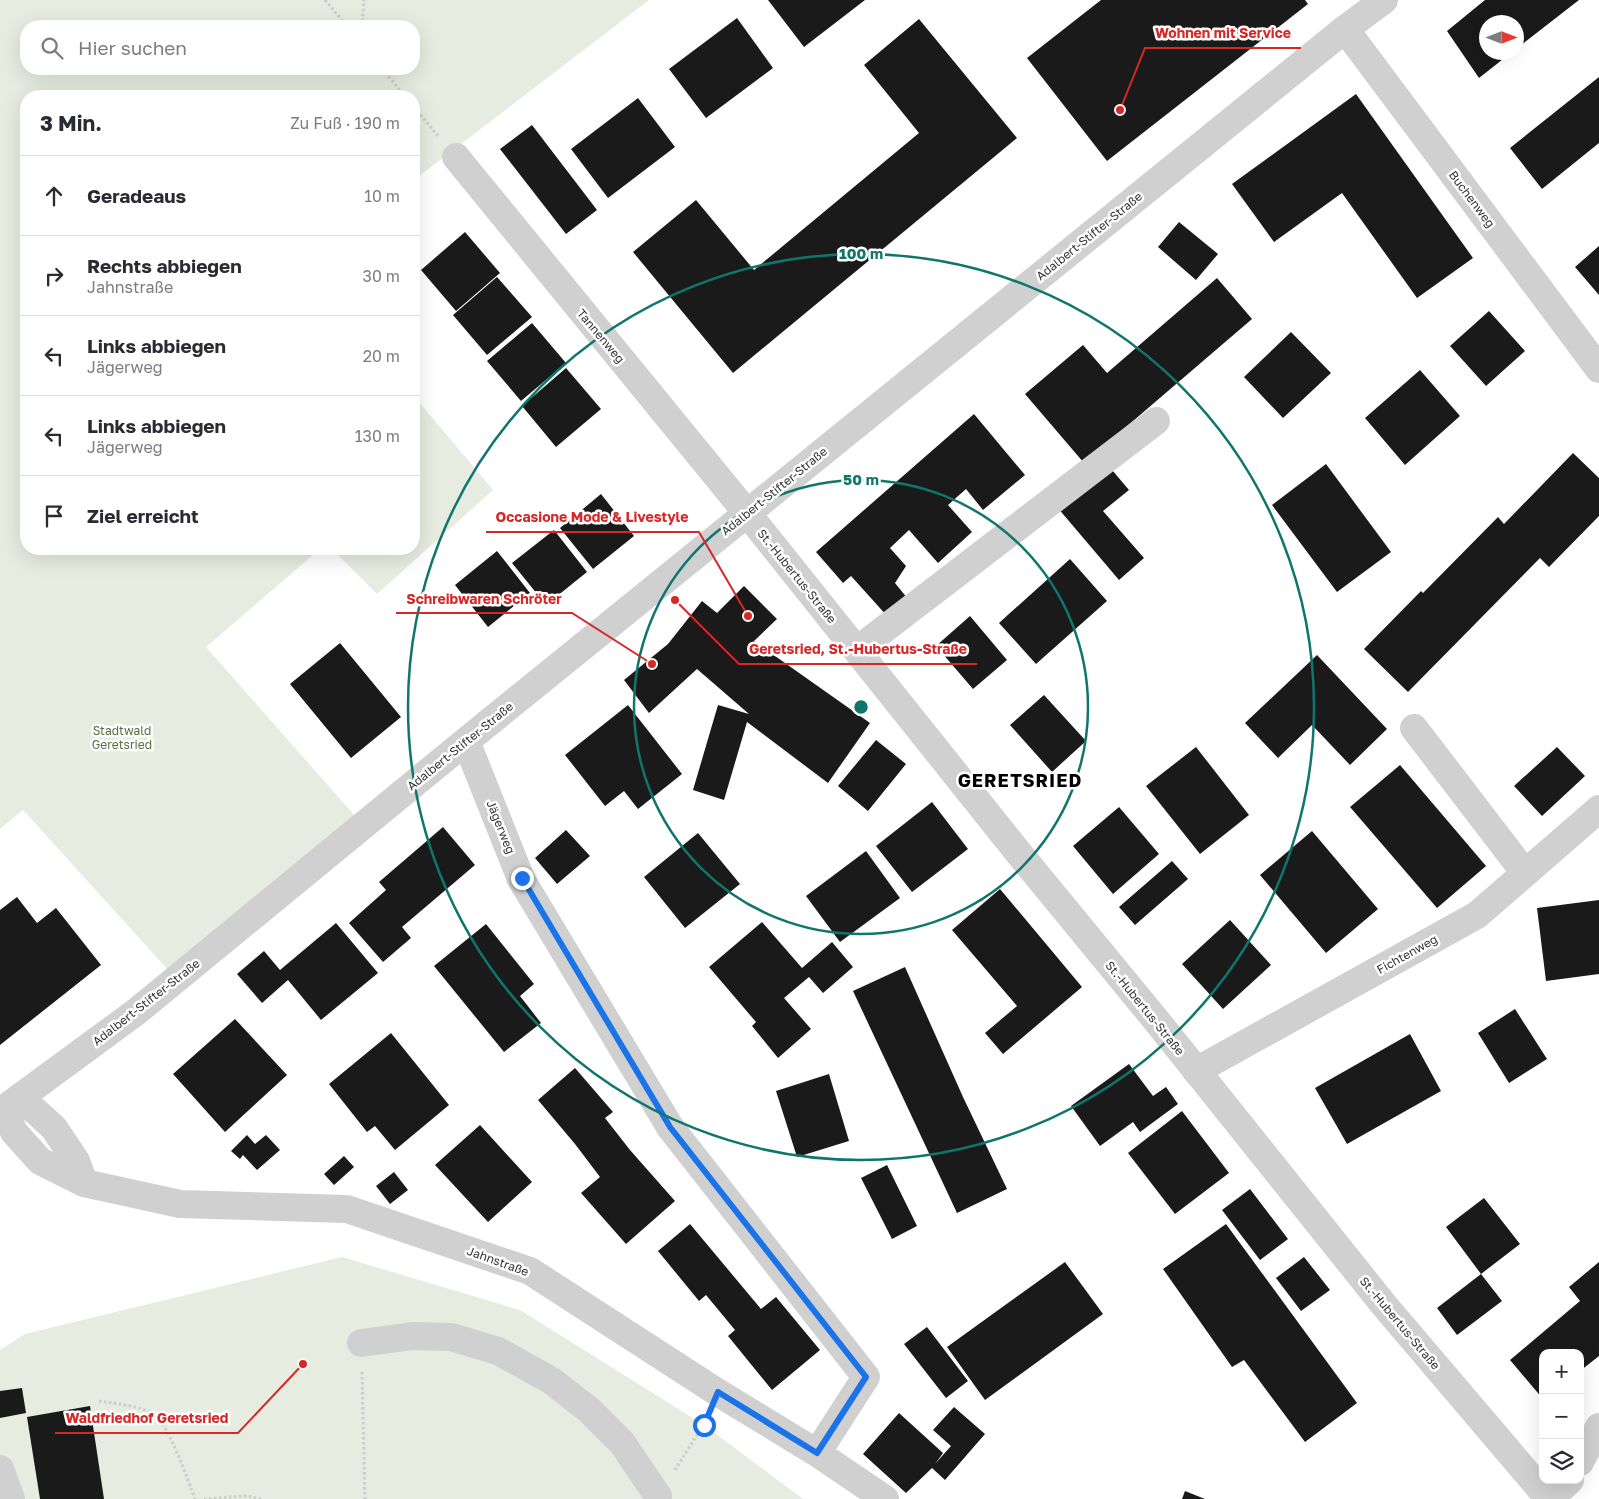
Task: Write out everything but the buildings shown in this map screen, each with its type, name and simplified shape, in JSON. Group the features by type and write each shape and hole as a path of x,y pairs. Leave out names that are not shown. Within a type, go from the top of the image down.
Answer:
{"street":[{"name":"Adalbert-Stifter-Straße","path":"8,1106 120,1025 466,740 1345,29 1384,0"},
{"name":"Buchenweg","path":"1345,29 1599,369"},
{"name":"Tannenweg","path":"456,157 747,513"},
{"path":"856,650 1156,421"},
{"name":"St.-Hubertus-Straße","path":"747,513 1384,1305 1550,1499"},
{"path":"1414,728 1524,873"},
{"name":"Jägerweg","path":"466,740 522,878 670,1127 866,1377 817,1453"},
{"name":"Fichtenweg","path":"1196,1071 1477,915 1599,809"},
{"name":"Jahnstraße","path":"8,1106 54,1128 76,1161 84,1183 180,1204 347,1209 530,1271 718,1392 817,1453 885,1499"},
{"path":"361,1343 413,1336 451,1336 498,1351 552,1381 589,1410 622,1443 658,1496"},
{"path":"1584,1455 1599,1427"},
{"path":"0,1469 12,1499"},
{"path":"1550,1499 1566,1484"}],"path":[{"path":"325,0 342,20"},
{"path":"362,20 364,0"},
{"path":"387,75 400,90"},
{"path":"420,114 456,157"},
{"path":"361,1343 365,1499"},
{"path":"658,1496 704,1425 718,1392"},
{"path":"99,1401 130,1406 154,1414 171,1438 195,1499"},
{"path":"204,1499 246,1496 262,1499"}],"green space":[{"name":"Stadtwald Geretsried","path":"0,0 649,0 420,175 420,90 20,90 20,555 313,555 206,647 355,816 170,972 23,810 0,829"},
{"path":"420,403 493,490 377,594 338,555 420,555"},
{"path":"342,1257 520,1310 704,1425 803,1499 0,1499 0,1350 25,1334"}],"place":[{"name":"Wohnen mit Service","path":"1120,110"},
{"name":"Geretsried, St.-Hubertus-Straße","path":"675,600"},
{"name":"Occasione Mode & Livestyle","path":"748,616"},
{"name":"Schreibwaren Schröter","path":"652,664"},
{"name":"Waldfriedhof Geretsried","path":"303,1364"}],"district":[{"name":"GERETSRIED","path":"1020,780"}],"route":[{"path":"522,878 670,1127 866,1377 817,1453 718,1392 704,1425"}]}
